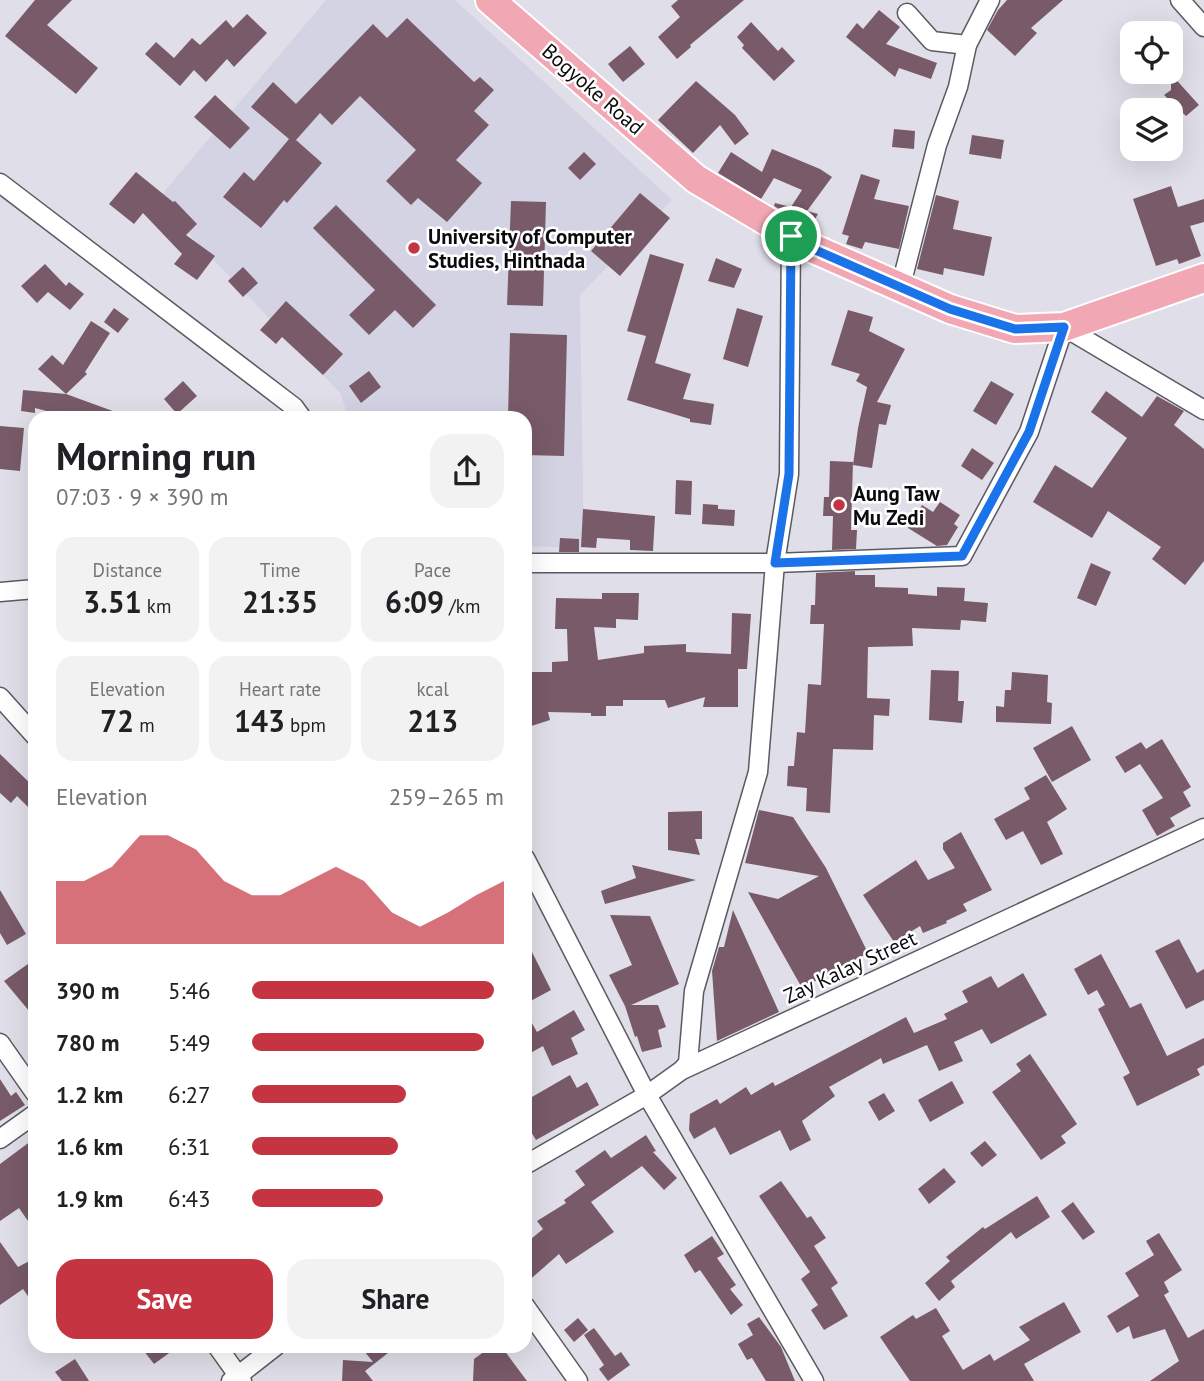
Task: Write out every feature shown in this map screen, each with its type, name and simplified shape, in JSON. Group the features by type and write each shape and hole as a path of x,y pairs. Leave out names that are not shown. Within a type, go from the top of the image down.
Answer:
{"main road":[{"name":"Bogyoke Road","path":"490,0 696,179 811,248 901,285 950,309 1015,329 1064,327 1204,278"}],"street":[{"path":"901,285 937,145 958,87 967,45 990,0"},
{"path":"1180,0 1204,27"},
{"path":"907,13 932,41 967,45"},
{"path":"0,183 297,411"},
{"path":"682,1070 688,1063 694,991 758,772 775,563 789,474 791,236"},
{"path":"532,563 775,563 962,556 1029,432 1064,327 1204,410"},
{"path":"0,592 28,590"},
{"path":"0,697 28,728"},
{"name":"Zay Kalay Street","path":"532,1161 647,1095 682,1070 1204,828"},
{"path":"532,872 647,1095 814,1381"},
{"path":"0,1043 28,1083"},
{"path":"0,1139 28,1119"},
{"path":"532,1316 578,1381"},
{"path":"220,1353 237,1379 268,1353"}],"shaded area":[{"name":"University of Computer Studies, Hinthada","path":"326,0 455,0 672,200 580,295 584,548 532,546 532,411 346,411 340,393 157,200"}],"building":[{"path":"35,0 72,0 47,25 98,68 76,94 5,36"},
{"path":"678,0 744,0 677,59 658,37 680,17 671,6"},
{"path":"1007,0 1063,0 1031,28 1037,33 1015,56 987,30"},
{"path":"879,10 900,27 886,44 937,63 931,79 899,68 895,77 846,37 857,23 863,29"},
{"path":"247,14 267,33 234,67 227,59 206,82 194,70 180,86 145,54 156,42 174,58 192,38 200,45 226,20 233,28"},
{"path":"407,18 474,82 480,77 494,90 474,111 489,125 456,160 482,183 447,222 418,198 411,205 386,181 416,150 360,96 332,125 320,113 296,140 322,163 287,203 284,200 261,228 223,197 244,172 254,181 289,139 251,107 273,82 296,104 373,24 387,38"},
{"path":"751,22 778,51 782,47 795,61 774,81 742,48 744,45 737,37"},
{"path":"630,46 645,64 623,82 608,64"},
{"path":"696,81 735,115 749,134 735,145 720,125 693,153 658,120"},
{"path":"1171,84 1180,84 1199,105 1186,116 1183,113 1183,98 1167,98 1164,95 1171,90"},
{"path":"215,95 250,128 230,149 194,117"},
{"path":"894,129 915,131 914,149 892,147"},
{"path":"972,135 1004,140 1001,159 969,154"},
{"path":"772,149 820,169 832,177 807,211 818,214 810,227 774,206 775,203 791,207 802,190 774,178 761,199 718,173 731,152 762,172"},
{"path":"584,152 596,164 580,180 568,168"},
{"path":"136,172 175,201 197,224 186,235 215,256 197,280 174,264 182,254 143,213 134,224 109,204"},
{"path":"861,174 880,180 874,199 909,206 899,249 865,242 862,249 846,244 849,236 842,234"},
{"path":"1171,186 1178,207 1204,199 1204,222 1190,226 1201,256 1179,264 1177,259 1156,266 1133,199"},
{"path":"640,193 670,218 620,276 591,251"},
{"path":"936,195 959,201 953,229 992,237 984,276 944,268 943,275 917,269"},
{"path":"511,201 546,202 543,306 507,305"},
{"path":"336,205 436,305 413,328 395,310 369,335 349,315 375,290 313,228"},
{"path":"650,254 684,264 655,363 691,374 683,399 714,404 711,425 690,422 690,419 627,400 646,336 627,331"},
{"path":"716,258 742,269 734,288 708,281"},
{"path":"45,264 66,286 69,282 84,294 70,310 48,292 37,303 21,286"},
{"path":"243,267 258,283 243,297 228,281"},
{"path":"286,301 343,354 323,375 282,337 276,344 260,330"},
{"path":"114,308 129,319 118,333 104,322"},
{"path":"737,308 763,316 748,367 723,359"},
{"path":"848,310 873,317 869,331 905,349 877,402 891,405 886,425 879,424 872,468 853,465 867,387 856,381 860,374 831,365"},
{"path":"91,321 110,333 85,372 87,374 66,394 38,369 52,355 63,365"},
{"path":"510,333 567,335 564,456 532,455 532,411 508,411"},
{"path":"369,371 381,387 361,403 349,386"},
{"path":"183,381 197,396 180,411 174,411 164,399"},
{"path":"991,381 1014,394 996,425 973,411"},
{"path":"23,390 66,394 113,411 46,411 35,408 35,411 21,411"},
{"path":"1106,391 1142,417 1157,396 1184,411 1174,425 1204,449 1204,561 1185,585 1152,559 1161,547 1108,511 1092,538 1033,502 1055,465 1092,488 1127,438 1091,412"},
{"path":"0,426 24,428 20,471 0,469"},
{"path":"972,448 994,463 982,480 961,466"},
{"path":"830,461 853,462 851,530 857,530 856,549 832,550 833,516 823,516 824,497 829,497"},
{"path":"676,480 692,481 691,515 675,514"},
{"path":"940,502 960,515 954,524 958,527 947,545 937,546 908,528 922,505 933,512"},
{"path":"703,504 718,505 718,509 735,510 734,526 702,524"},
{"path":"583,509 655,516 653,551 630,550 630,540 597,538 596,548 581,547"},
{"path":"560,538 579,539 579,552 559,552"},
{"path":"1091,563 1111,572 1096,606 1077,598"},
{"path":"855,571 855,575 875,575 875,587 908,588 908,594 937,596 937,587 965,588 964,601 988,603 986,622 961,620 960,630 912,628 913,646 868,647 867,698 890,699 889,716 874,715 873,750 833,749 830,813 806,811 807,788 787,786 788,766 794,766 797,732 805,733 808,684 821,685 824,624 810,624 811,605 815,605 816,573"},
{"path":"602,593 639,593 638,620 616,619 616,628 594,627 598,660 644,653 644,646 686,644 686,652 731,654 732,613 751,614 747,669 738,669 738,707 703,707 705,697 668,708 665,700 623,700 623,706 606,706 606,716 548,712 550,720 532,726 532,672 552,672 552,662 568,661 567,629 555,629 556,598 602,599"},
{"path":"931,670 959,671 958,701 964,701 962,723 929,720"},
{"path":"1012,672 1048,675 1047,702 1052,703 1051,724 996,722 996,706 1004,707 1005,690 1011,690"},
{"path":"1072,726 1091,760 1052,782 1033,748"},
{"path":"1162,739 1191,787 1183,792 1191,806 1170,818 1175,826 1157,836 1142,810 1163,798 1140,764 1125,773 1115,757 1141,742 1146,749"},
{"path":"0,754 28,781 28,807 17,796 11,803 0,793"},
{"path":"1046,775 1067,809 1047,822 1063,854 1041,865 1023,831 1006,840 994,819 1030,799 1024,788"},
{"path":"759,810 793,817 826,868 868,953 802,988 748,892 778,899 819,876 745,863"},
{"path":"702,811 702,839 695,839 700,855 668,850 668,812"},
{"path":"961,832 992,890 963,904 967,911 946,921 947,923 923,933 920,926 894,942 863,895 916,860 928,880 955,868 943,849 943,843"},
{"path":"632,865 696,880 605,904 601,891 636,878"},
{"path":"0,890 26,934 7,945 0,933"},
{"path":"733,910 779,1012 717,1041 712,971 719,947 724,947"},
{"path":"610,915 650,916 679,984 631,1005 658,1005 666,1027 658,1030 662,1047 642,1052 625,1006 609,975 632,965"},
{"path":"1179,939 1197,973 1204,969 1204,1000 1186,1009 1155,951"},
{"path":"532,952 551,990 532,1000"},
{"path":"1101,954 1130,1008 1141,1003 1167,1056 1204,1038 1204,1065 1197,1069 1200,1075 1137,1106 1123,1077 1130,1073 1098,1009 1105,1005 1097,990 1088,995 1074,969"},
{"path":"28,964 28,1010 4,981"},
{"path":"1023,973 1047,1015 991,1044 982,1029 954,1042 963,1061 939,1071 927,1045 883,1064 881,1058 829,1087 835,1096 802,1121 811,1140 790,1151 780,1130 730,1155 715,1127 694,1139 689,1130 690,1114 717,1099 720,1104 746,1087 751,1095 773,1082 775,1086 906,1017 914,1033 947,1019 944,1014 968,1002 962,991 991,976 998,988"},
{"path":"574,1010 585,1030 571,1038 578,1054 552,1066 543,1046 532,1052 532,1023 537,1032"},
{"path":"1030,1054 1077,1124 1061,1136 1066,1143 1041,1160 992,1092 1021,1071 1016,1064"},
{"path":"570,1075 577,1088 587,1082 599,1105 536,1140 532,1133 532,1097"},
{"path":"0,1079 11,1096 16,1092 25,1105 0,1121"},
{"path":"952,1081 964,1103 930,1122 918,1100"},
{"path":"884,1093 895,1111 879,1121 868,1102"},
{"path":"646,1135 656,1151 653,1152 677,1178 664,1190 642,1166 591,1202 614,1232 566,1264 559,1254 532,1278 532,1238 543,1229 537,1221 566,1203 564,1200 585,1185 575,1171 605,1150 611,1158"},
{"path":"985,1141 997,1155 982,1167 970,1153"},
{"path":"28,1143 28,1221 19,1208 0,1221 0,1164"},
{"path":"944,1168 956,1182 929,1204 918,1189"},
{"path":"781,1181 807,1218 811,1216 826,1238 814,1246 838,1283 831,1288 848,1316 824,1330 811,1310 818,1305 801,1279 810,1272 759,1196"},
{"path":"1037,1196 1050,1217 1016,1239 1011,1232 951,1281 955,1287 939,1301 925,1283 950,1261 946,1257 983,1227 985,1229"},
{"path":"1073,1202 1095,1232 1083,1240 1061,1211"},
{"path":"1159,1233 1182,1270 1164,1282 1169,1292 1164,1295 1188,1338 1204,1329 1204,1381 1150,1381 1179,1361 1165,1329 1133,1339 1129,1326 1117,1333 1107,1316 1139,1296 1125,1273 1154,1255 1146,1241"},
{"path":"712,1236 724,1254 717,1258 736,1285 730,1289 743,1305 731,1315 700,1270 695,1273 684,1255"},
{"path":"0,1242 18,1267 28,1262 28,1296 23,1289 0,1305"},
{"path":"1064,1302 1081,1332 1024,1364 1034,1381 910,1381 880,1337 913,1315 916,1319 936,1308 950,1331 942,1336 963,1370 990,1354 994,1361 1030,1340 1019,1327"},
{"path":"759,1317 781,1347 795,1381 766,1381 752,1358 747,1360 738,1344 753,1335 747,1324"},
{"path":"578,1318 588,1330 574,1342 564,1330"},
{"path":"594,1328 615,1356 621,1352 630,1365 608,1381 599,1369 604,1365 584,1335"},
{"path":"145,1353 169,1353 154,1364"},
{"path":"366,1353 388,1353 365,1371 373,1381 342,1381 343,1360 373,1362"},
{"path":"482,1353 506,1353 527,1381 473,1381 474,1359"},
{"path":"75,1359 89,1381 62,1381 55,1372"}],"place":[{"name":"University of Computer Studies, Hinthada","path":"414,248"},
{"name":"Aung Taw Mu Zedi","path":"839,505"}],"route":[{"path":"791,236 811,248 901,285 950,309 1015,329 1064,327 1029,432 962,556 775,563 789,474 791,236"}]}
